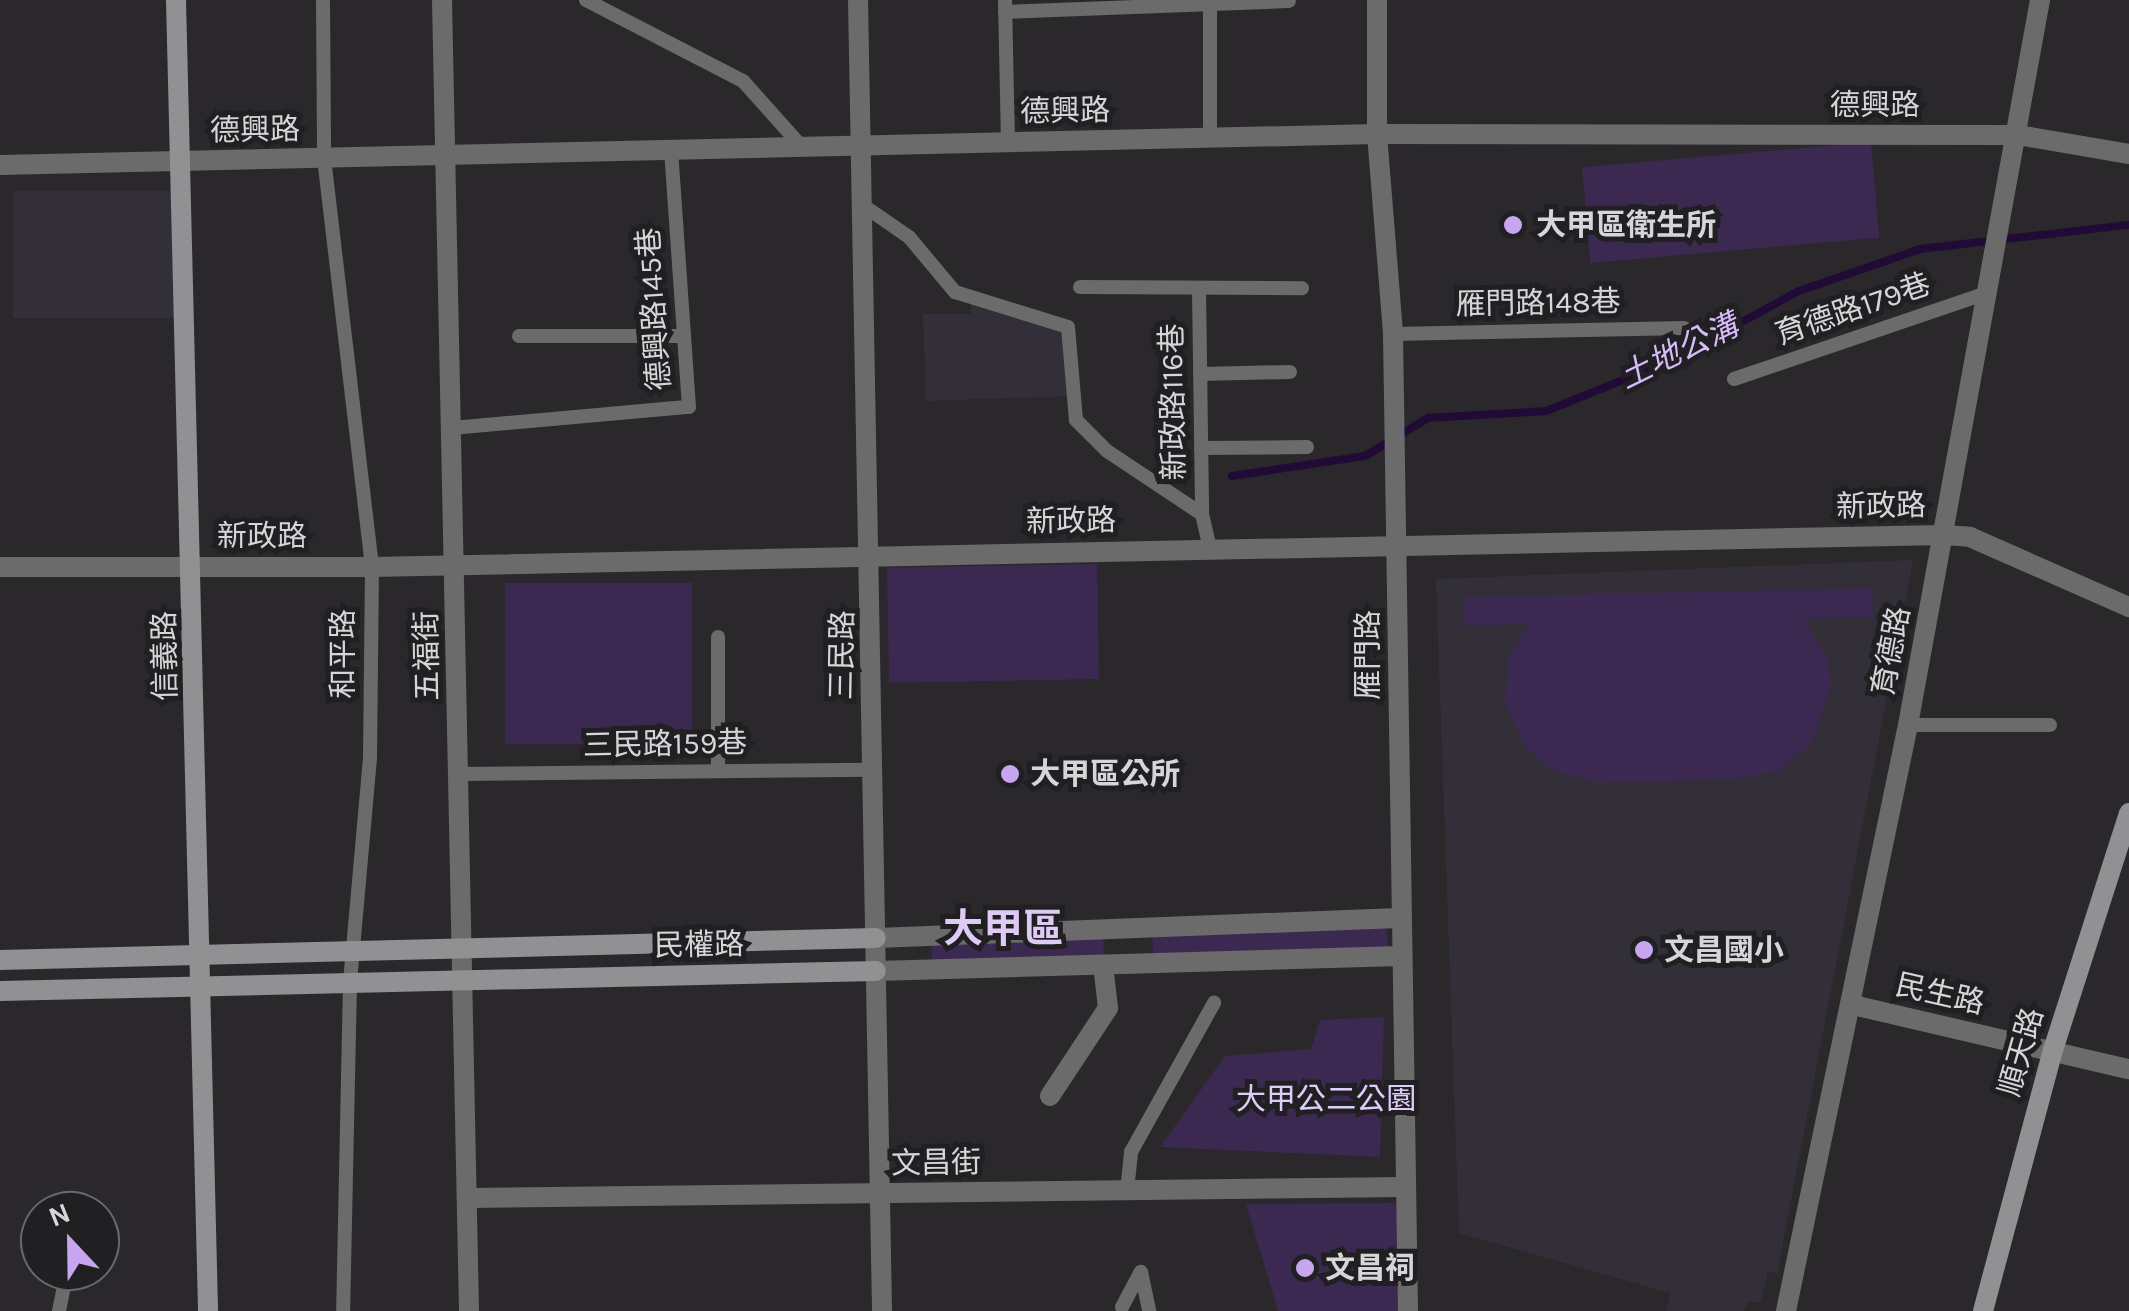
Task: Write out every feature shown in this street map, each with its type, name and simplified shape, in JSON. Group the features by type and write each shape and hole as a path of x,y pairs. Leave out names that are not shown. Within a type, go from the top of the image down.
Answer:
{"street":[{"name":"信義路","path":"176,0 193,566 208,1311"},
{"name":"五福街","path":"442,0 469,1311"},
{"name":"三民路","path":"858,0 873,554 871,770 882,1311"},
{"name":"雁門路","path":"1377,0 1377,134 1393,334 1398,543 1399,918 1408,1311"},
{"name":"育德路","path":"1786,1311 1854,1005 2040,0"},
{"name":"德興路","path":"0,165 1377,134 2018,135 2129,154"},
{"name":"新政路","path":"0,568 372,567 455,562 1944,535 1970,537 2129,608"},
{"name":"順天路","path":"1984,1311 2053,1050 2119,874 2129,813"},
{"name":"民權路","path":"0,960 876,938 1399,918"},
{"path":"1050,1096 1108,1008 1128,928"},
{"name":"民權路","path":"0,991 1400,956"},
{"name":"民生路","path":"1854,1005 2129,1070"},
{"name":"文昌街","path":"467,1198 1405,1188"}],"lane":[{"name":"和平路","path":"324,0 324,158 372,567 370,758 350,983 343,1311"},
{"path":"586,0 743,81 802,147"},
{"path":"1008,143 1005,6 1290,1"},
{"path":"1210,3 1210,138"},
{"name":"德興路145巷","path":"452,428 689,407 670,150"},
{"name":"新政路116巷","path":"864,206 909,236 955,292 1068,327 1076,420 1107,452 1202,514"},
{"path":"1080,287 1302,288"},
{"name":"新政路116巷","path":"1199,289 1202,514 1210,548"},
{"name":"育德路179巷","path":"1734,379 1989,292"},
{"name":"雁門路148巷","path":"1393,334 1684,328"},
{"path":"519,336 684,336"},
{"path":"1200,374 1290,372"},
{"path":"1202,448 1307,446"},
{"path":"718,636 718,771"},
{"path":"1908,725 2050,725"},
{"name":"三民路159巷","path":"459,774 871,770"},
{"path":"1127,1191 1131,1152 1214,1004"},
{"path":"1122,1307 1141,1272 1149,1311"}],"shaded area":[{"path":"13,191 180,191 180,318 13,318"},
{"path":"971,303 1067,331 1072,396 926,401 923,314 971,314"},
{"name":"文昌國小","path":"1913,560 1777,1274 1768,1271 1761,1303 1748,1301 1744,1311 1666,1311 1670,1293 1459,1233 1436,579"}],"green space":[{"path":"1871,142 1879,238 1590,263 1582,167"},
{"path":"1097,564 1099,679 889,683 887,568"},
{"path":"505,583 692,583 692,744 505,744"},
{"path":"1872,588 1873,617 1803,619 1826,655 1831,684 1813,741 1781,770 1733,780 1596,782 1550,769 1526,748 1505,704 1509,657 1529,624 1463,626 1463,597"},
{"path":"1387,924 1388,947 1153,955 1152,932"},
{"path":"1103,934 1104,958 932,964 931,940"},
{"name":"大甲公二公園","path":"1384,1017 1380,1157 1160,1147 1225,1056 1311,1049 1320,1020"},
{"path":"1403,1203 1405,1311 1278,1311 1246,1204"}],"waterway":[{"name":"土地公溝","path":"1232,476 1365,456 1428,418 1546,411 1668,362 1799,291 1920,249 2129,225"}],"place":[{"name":"大甲區衛生所","path":"1513,225"},
{"name":"大甲區公所","path":"1010,774"},
{"name":"文昌國小","path":"1644,950"},
{"name":"文昌祠","path":"1305,1268"}],"district":[{"name":"大甲區","path":"1003,929"}]}
